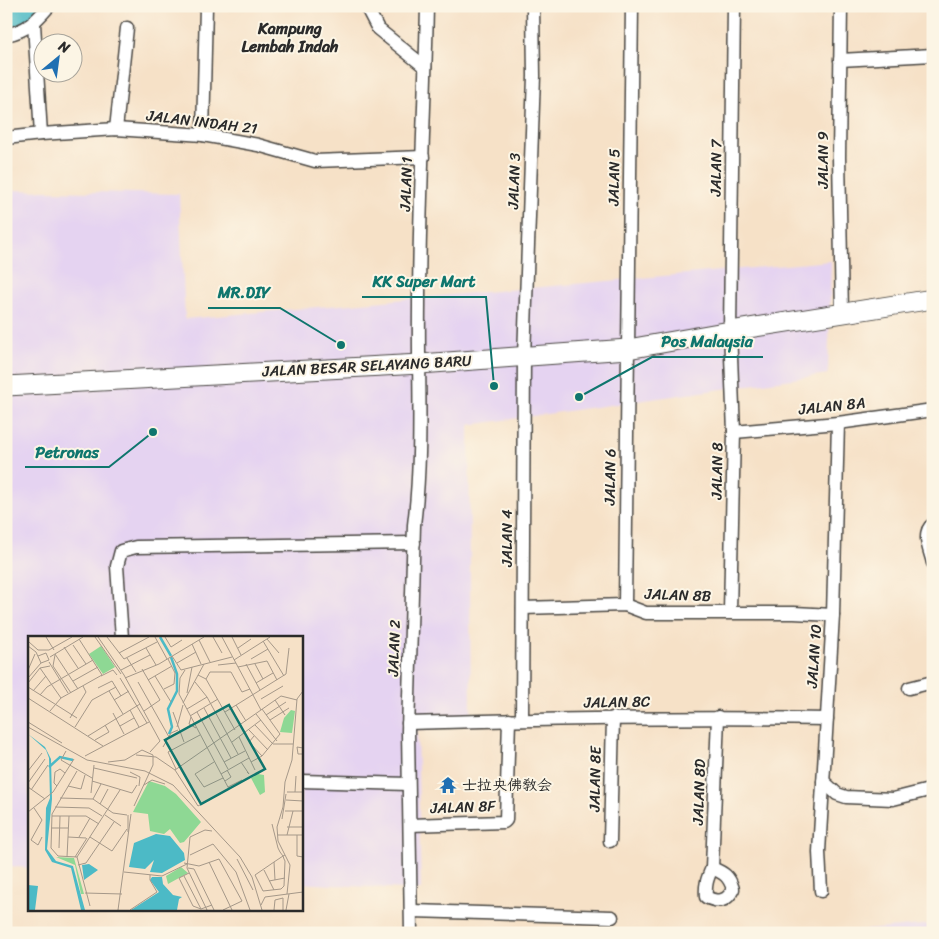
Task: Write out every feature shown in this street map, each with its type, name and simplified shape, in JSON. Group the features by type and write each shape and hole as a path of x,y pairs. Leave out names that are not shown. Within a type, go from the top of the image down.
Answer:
{"street":[{"path":"6,35 20,32 34,24 49,6"},
{"path":"204,136 206,6"},
{"path":"366,6 378,29 426,67"},
{"name":"JALAN 1","path":"420,364 418,307 426,67 426,6"},
{"name":"JALAN 3","path":"524,357 534,76 533,6"},
{"name":"JALAN 5","path":"628,349 632,6"},
{"name":"JALAN 7","path":"730,331 734,6"},
{"name":"JALAN 9","path":"840,6 839,157 842,313"},
{"path":"34,24 41,134"},
{"path":"116,129 127,28"},
{"path":"840,60 933,55"},
{"name":"JALAN INDAH 21","path":"6,138 116,129 204,136 258,145 315,161 423,157"},
{"name":"JALAN BESAR SELAYANG BARU","path":"6,386 420,364 628,349 842,313 933,300"},
{"name":"JALAN 8","path":"730,331 734,432 730,612"},
{"name":"JALAN 6","path":"625,605 628,349"},
{"name":"JALAN 4","path":"522,720 524,357"},
{"name":"JALAN 2","path":"411,933 408,723 417,504 420,364"},
{"name":"JALAN 8A","path":"734,432 838,423 933,410"},
{"name":"JALAN 10","path":"821,891 819,852 833,614 838,423"},
{"path":"933,524 928,528 926,534 933,562"},
{"path":"122,636 117,566 121,550 136,547 414,543"},
{"name":"JALAN 8B","path":"523,608 625,605 646,613 833,614"},
{"path":"909,688 933,682"},
{"name":"JALAN 8D","path":"712,868 718,717"},
{"name":"JALAN 8C","path":"408,723 613,718 827,719"},
{"name":"JALAN 8E","path":"610,841 613,718"},
{"name":"JALAN 8F","path":"410,825 504,822 506,820 509,720"},
{"path":"302,781 408,784"},
{"path":"823,781 837,794 846,797 893,799 933,789"},
{"path":"412,911 612,917"}],"shaded area":[{"path":"6,190 179,194 185,319 831,261 828,374 469,425 471,724 417,730 421,890 302,883 302,636 28,636 28,868 6,866"},
{"path":"933,924 933,933 834,933"}],"waterway":[{"path":"6,23 19,16 30,6"}],"place":[{"name":"MR.DIY","path":"341,345"},
{"name":"KK Super Mart","path":"494,386"},
{"name":"Pos Malaysia","path":"579,397"},
{"name":"Petronas","path":"153,432"},
{"name":"士拉央佛教会","path":"448,785"}],"district":[{"name":"Kampung Lembah Indah","path":"290,37"}]}
